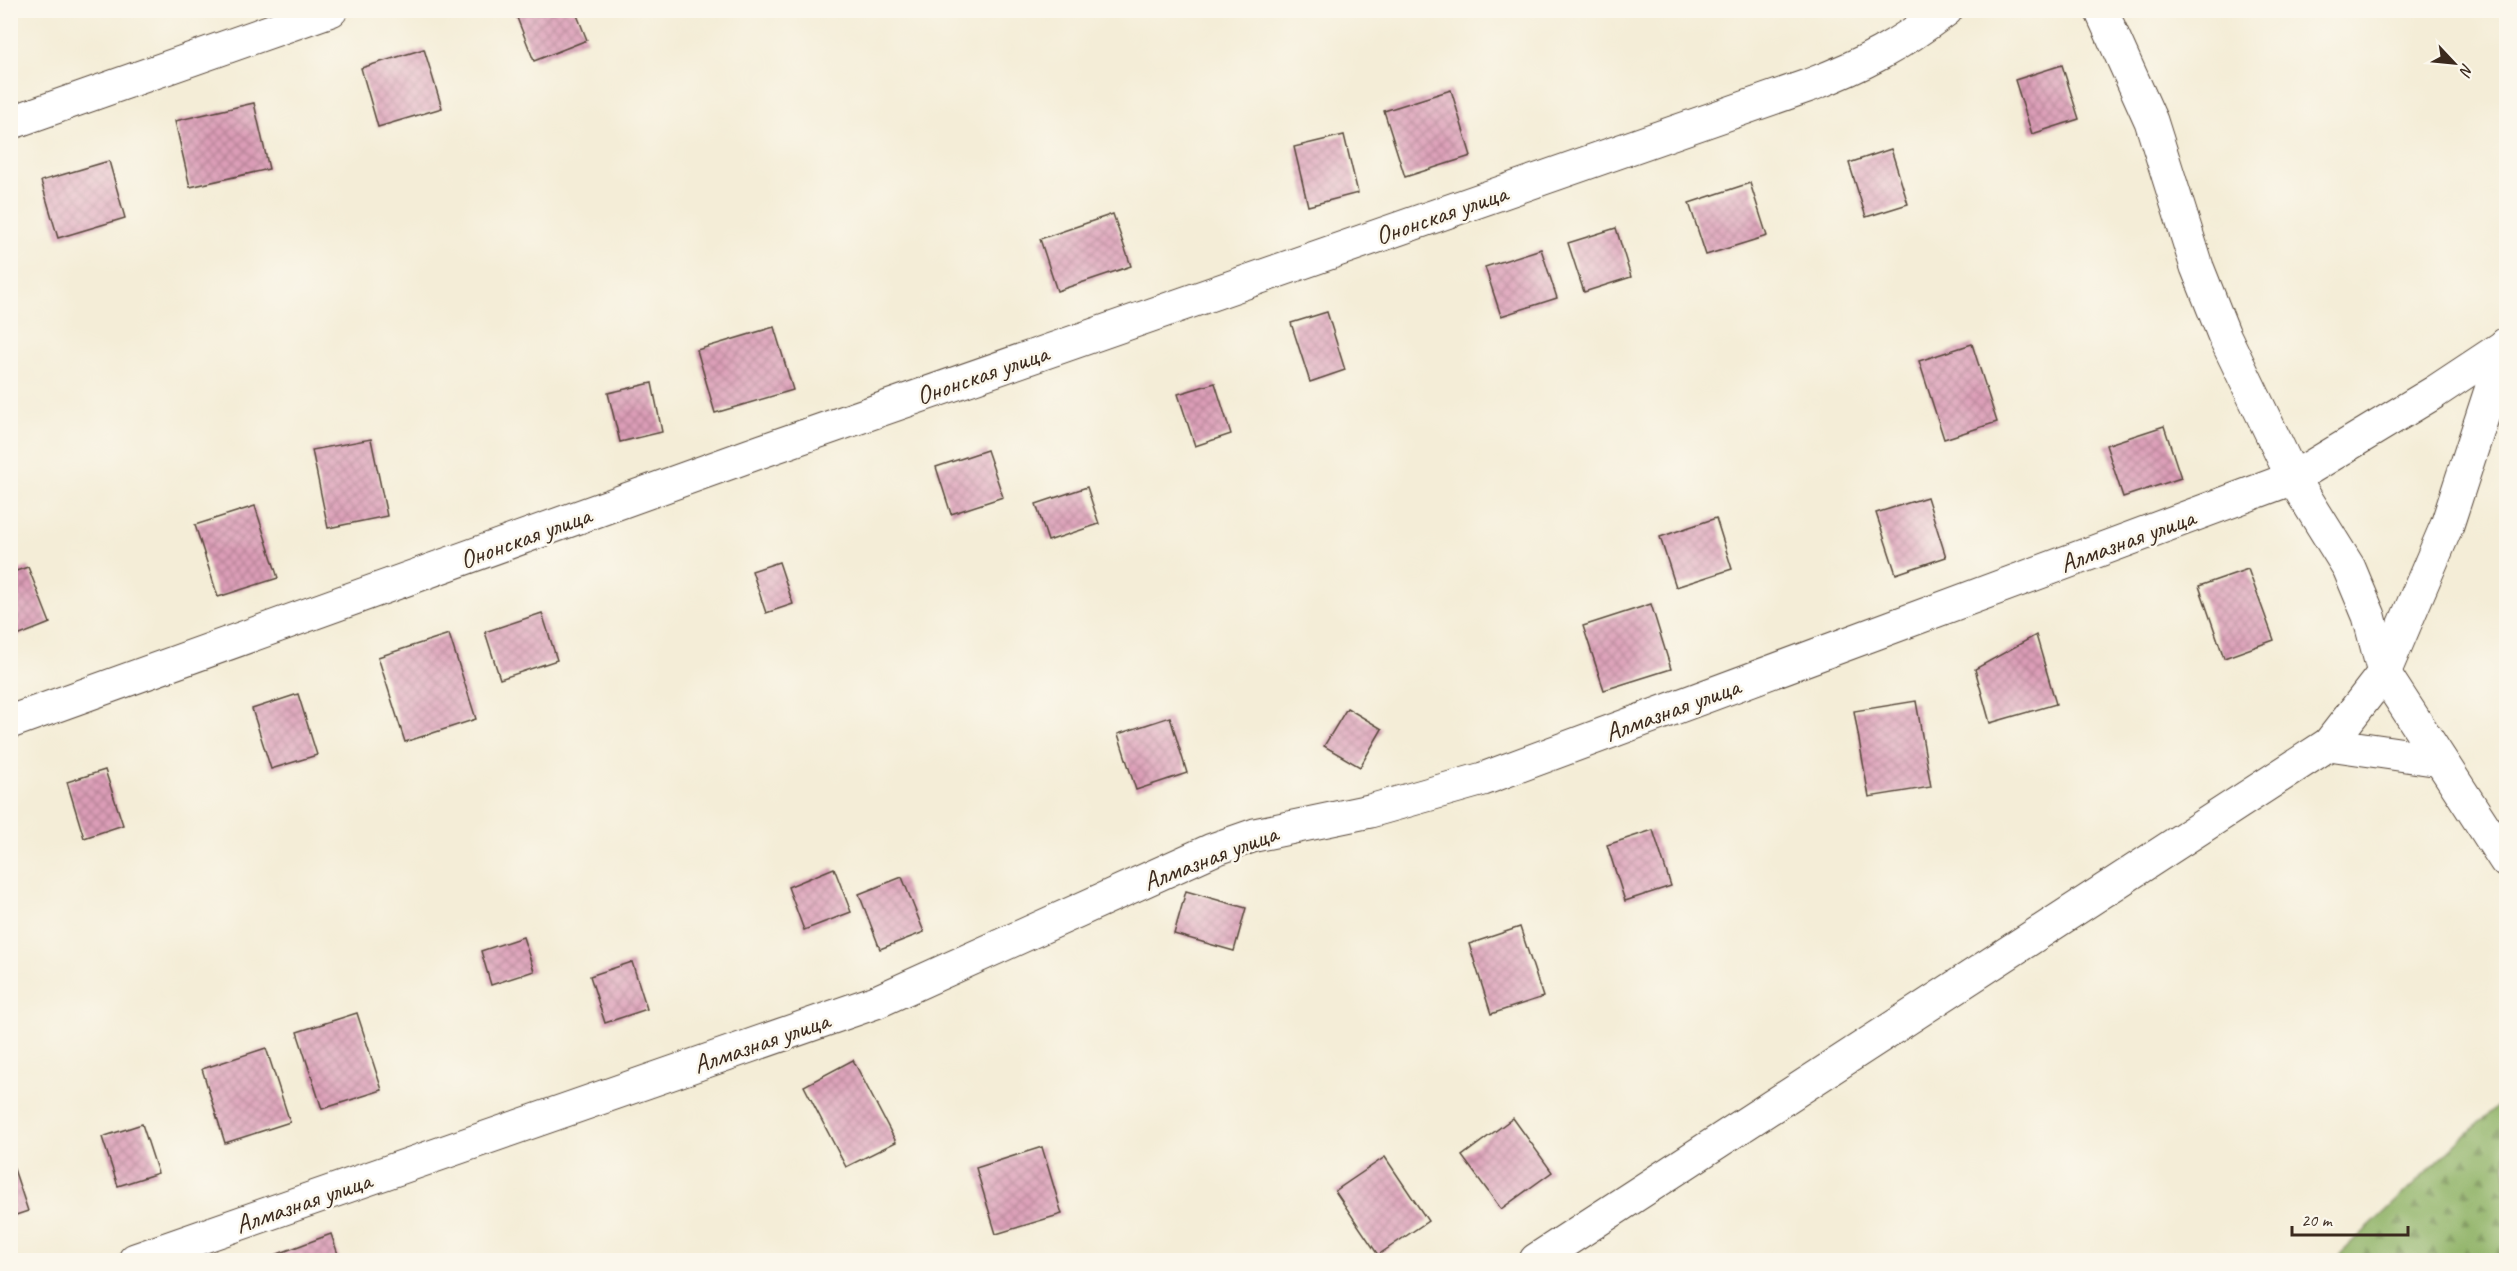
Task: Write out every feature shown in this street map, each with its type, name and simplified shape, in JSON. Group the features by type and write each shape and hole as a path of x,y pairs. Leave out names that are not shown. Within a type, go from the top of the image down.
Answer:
{"street":[{"path":"10,123 331,10"},
{"name":"Ононская улица","path":"10,722 762,451 1810,85 1860,65 1902,43 1946,10"},
{"path":"2101,10 2151,121 2197,267 2224,335 2294,478 2325,525 2349,568 2369,616 2384,673 2506,861"},
{"path":"1547,1257 2329,744 2384,673 2447,525 2506,345"},
{"name":"Алмазная улица","path":"135,1260 876,1002 1212,850 1255,835 1370,811 1483,779 2294,478 2435,392 2506,345"},
{"path":"2329,744 2440,760"}],"green space":[{"path":"2506,1097 2506,1260 2334,1260"}],"building":[{"path":"514,10 575,10 587,40 534,61"},
{"path":"424,49 442,108 378,127 361,68"},
{"path":"2062,65 2079,119 2032,134 2015,80"},
{"path":"1451,90 1471,156 1405,177 1384,111"},
{"path":"254,103 269,169 190,187 175,121"},
{"path":"1344,135 1358,193 1308,206 1294,147"},
{"path":"1891,149 1908,204 1866,217 1849,163"},
{"path":"109,161 125,218 58,238 41,181"},
{"path":"1750,183 1767,236 1706,255 1689,203"},
{"path":"1113,214 1131,266 1057,291 1040,239"},
{"path":"1616,228 1631,277 1584,292 1568,243"},
{"path":"1541,249 1557,298 1501,316 1485,267"},
{"path":"1327,312 1345,370 1310,382 1291,323"},
{"path":"774,327 793,390 715,413 697,350"},
{"path":"1972,344 1997,422 1944,439 1919,361"},
{"path":"652,383 662,432 620,442 608,393"},
{"path":"1215,383 1231,434 1195,446 1178,394"},
{"path":"2164,426 2181,478 2123,497 2106,445"},
{"path":"371,439 387,516 328,528 312,450"},
{"path":"987,450 1003,497 951,514 936,467"},
{"path":"1087,487 1099,524 1048,541 1036,504"},
{"path":"1927,497 1946,557 1896,574 1876,513"},
{"path":"255,506 278,578 218,597 195,525"},
{"path":"1716,518 1732,569 1676,587 1660,537"},
{"path":"779,562 793,604 766,613 752,571"},
{"path":"28,567 50,623 10,639 10,573"},
{"path":"2248,569 2274,640 2224,658 2199,586"},
{"path":"1651,604 1671,669 1604,690 1583,626"},
{"path":"542,613 557,660 500,679 485,632"},
{"path":"449,634 476,719 405,742 378,657"},
{"path":"2036,635 2056,704 1990,723 1975,669"},
{"path":"298,694 317,755 271,769 252,709"},
{"path":"1916,701 1931,787 1869,797 1854,711"},
{"path":"1347,708 1382,729 1360,767 1324,746"},
{"path":"1170,717 1187,773 1136,790 1118,734"},
{"path":"105,770 123,825 84,838 67,782"},
{"path":"1653,830 1671,886 1625,901 1607,845"},
{"path":"834,868 851,912 804,930 788,887"},
{"path":"902,877 924,932 880,949 859,894"},
{"path":"1186,891 1246,908 1234,951 1174,934"},
{"path":"1520,927 1543,997 1491,1014 1469,944"},
{"path":"523,937 534,971 491,985 481,951"},
{"path":"632,962 647,1009 605,1023 590,976"},
{"path":"357,1013 382,1090 322,1109 297,1032"},
{"path":"266,1048 290,1122 225,1143 202,1069"},
{"path":"853,1060 896,1142 846,1167 804,1086"},
{"path":"1513,1118 1552,1172 1501,1209 1462,1156"},
{"path":"142,1124 158,1173 118,1186 102,1137"},
{"path":"1042,1147 1062,1214 996,1234 976,1168"},
{"path":"1385,1157 1428,1221 1378,1255 1335,1191"},
{"path":"13,1166 28,1211 10,1217 10,1167"},
{"path":"331,1234 340,1260 277,1260 275,1255"}]}
